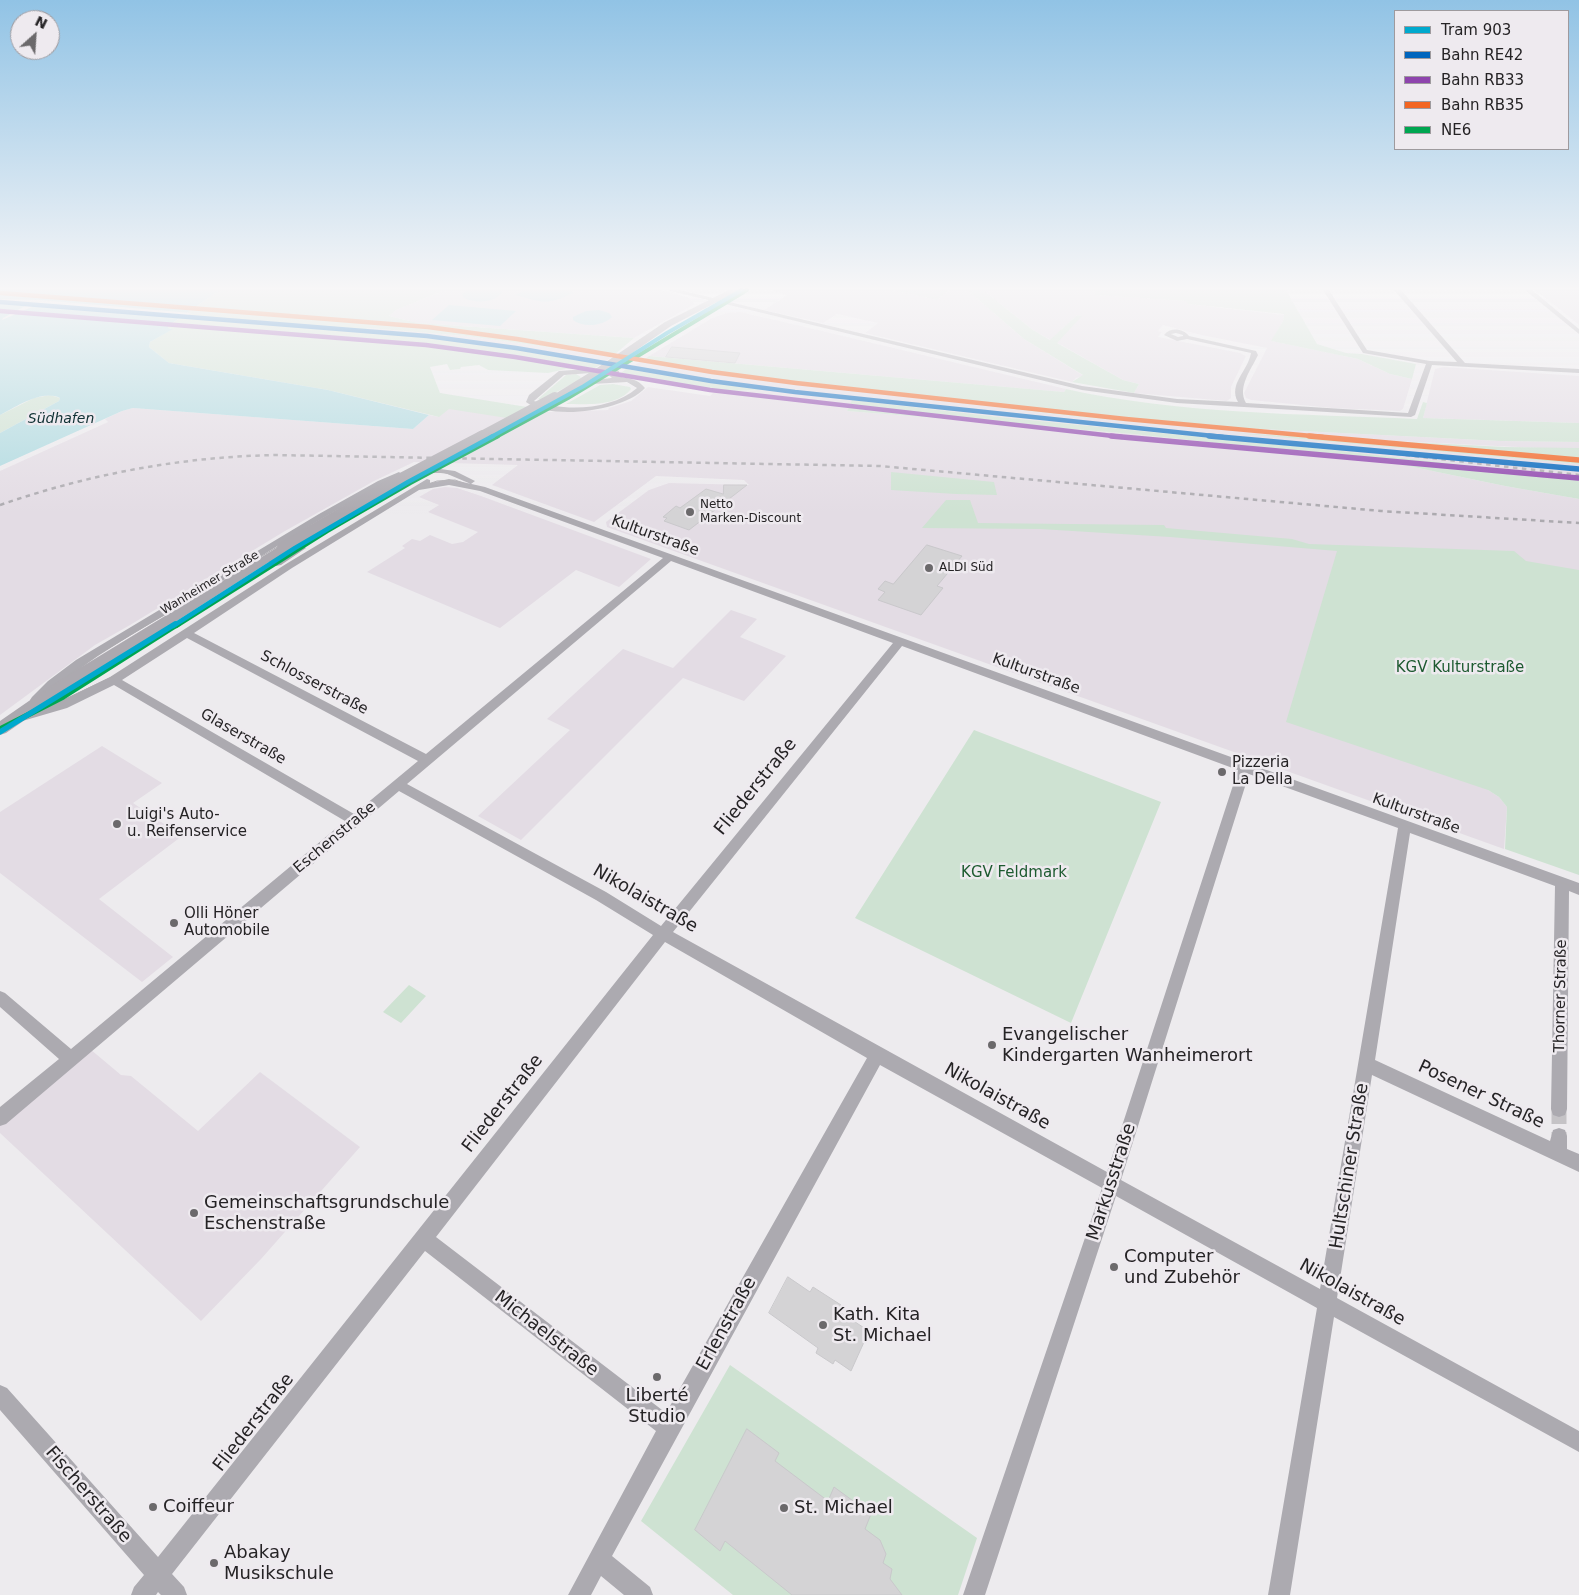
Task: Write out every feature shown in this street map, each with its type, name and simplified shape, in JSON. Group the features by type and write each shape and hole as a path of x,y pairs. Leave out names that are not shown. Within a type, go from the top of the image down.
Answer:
{"street":[{"name":"Wanheimer Straße","path":"17,719 58,689 284,548 401,479 555,397 609,364"},
{"name":"Wanheimer Straße","path":"0,729 63,697 299,548 410,483 568,398 586,378 614,371 624,364"},
{"path":"983,364 1082,388 1176,402 1411,415 1430,364"},
{"path":"1244,406 1238,395 1239,388 1250,364"},
{"path":"1469,364 1579,371"},
{"path":"614,371 614,375 620,380"},
{"name":"Wanheimer Straße","path":"566,372 586,378 620,380 637,383 641,388 629,398 606,405 560,408 530,402 532,397 558,375 566,372"},
{"name":"Wanheimer Straße","path":"17,719 52,684 119,639 322,516 381,483 417,470 432,469 446,471 468,480 482,489"},
{"path":"417,470 427,472 431,476 430,480 420,488"},
{"name":"Wanheimer Straße","path":"17,719 63,704 114,680 289,566 420,488 449,482 482,489"},
{"name":"Kulturstraße","path":"482,489 1579,889"},
{"name":"Eschenstraße","path":"0,1118 670,557"},
{"name":"Schlosserstraße","path":"186,633 427,760"},
{"name":"Fliederstraße","path":"142,1595 424,1240 663,934 900,641"},
{"name":"Glaserstraße","path":"114,680 355,821"},
{"name":"Markusstraße","path":"974,1595 1112,1183 1245,768"},
{"name":"Nikolaistraße","path":"398,785 601,896 663,934 877,1055 1579,1442"},
{"name":"Hultschiner Straße","path":"1279,1595 1405,826"},
{"name":"Thorner Straße","path":"1559,1109 1562,883"},
{"path":"0,998 71,1059"},
{"name":"Erlenstraße","path":"579,1595 669,1428 877,1055"},
{"name":"Posener Straße","path":"1366,1064 1579,1163"},
{"path":"1558,1154 1559,1136"},
{"name":"Michaelstraße","path":"424,1240 669,1428"},
{"name":"Fischerstraße","path":"0,1395 176,1595"},
{"path":"599,1560 642,1595"}],"shaded area":[{"path":"635,364 666,364 790,382 1080,417 1161,424 1501,441 1579,442 1579,448 1538,448 1255,434 1579,464 1579,478 1324,449 999,417 853,400 847,411 1134,434 1389,462 1579,499 1579,572 1488,790 1499,797 1507,807 1504,849 607,527 606,522 649,490 669,483 749,485 744,480 656,476 594,522 492,485 518,465 414,462 374,481 285,531 95,645 0,715 0,471 108,422 105,419 133,408 413,429 429,415 439,417 381,382 522,409 551,412 608,410 631,401 648,387 710,396 716,390 739,392 759,390 626,369"},
{"path":"746,364 963,364 1066,389 1064,392"},
{"path":"998,364 1065,364 1084,376 1076,378 1072,382"},
{"path":"1096,364 1242,364 1231,387 1231,398 1227,401 1134,393 1139,384 1123,380"},
{"path":"1259,364 1370,364 1390,374 1412,379 1403,409 1400,411 1332,408 1251,400 1246,398 1244,393"},
{"path":"1444,367 1579,376 1579,423 1423,418 1435,369"},
{"path":"457,488 481,496 651,559 619,587 576,570 500,628 367,572 405,548 402,546 412,539 420,541 430,535 452,544 463,542 478,532 428,512 439,505 419,497 433,489"},
{"path":"731,610 757,619 740,637 786,656 744,701 683,678 521,840 478,816 570,730 547,719 623,649 673,668"},
{"path":"102,746 162,783 133,803 182,836 99,899 173,957 142,982 0,873 0,812"},
{"name":"Gemeinschaftsgrundschule Eschenstraße","path":"90,1049 121,1075 131,1076 198,1131 260,1072 360,1147 261,1259 201,1321 0,1133 0,1125"}],"green space":[{"path":"177,364 445,364 430,367 440,393 527,407 507,418 449,409 439,417 328,390"},
{"path":"447,364 601,364 593,369 566,369 548,373 488,370 479,365 450,370"},
{"path":"666,364 746,364 1064,392 1066,389 1152,404 1285,414 1417,419 1423,402 1427,403 1423,418 1579,423 1579,442 1501,441 1161,424 1080,417 790,382"},
{"path":"1066,364 1095,364 1123,380 1139,384 1134,393 1072,382 1083,375"},
{"path":"1370,364 1416,364 1412,379 1390,374"},
{"path":"626,369 762,390 727,391 625,376 621,373"},
{"path":"576,374 581,377 578,381 541,400 538,399 566,375"},
{"path":"613,384 630,387 631,389 625,395 610,402 566,404 600,385"},
{"path":"50,395 60,398 59,401 0,433 0,415 34,398"},
{"path":"852,400 999,417 1324,449 1579,478 1579,499 1389,462 1134,434 847,411"},
{"path":"1234,433 1505,447 1579,448 1579,464"},
{"path":"891,472 994,482 997,495 891,490"},
{"name":"KGV Kulturstraße","path":"946,500 970,500 978,523 1164,525 1166,528 1292,539 1309,544 1514,551 1526,561 1579,570 1579,875 1505,849 1507,807 1499,797 1488,790 1286,722 1337,551 1170,537 1040,529 922,528"},
{"name":"KGV Feldmark","path":"974,730 1161,802 1071,1023 855,918"},
{"path":"409,985 426,996 401,1023 383,1012"},
{"path":"730,1365 977,1538 958,1595 733,1595 641,1521"}],"water":[{"name":"Südhafen","path":"0,364 177,364 328,390 429,415 413,429 133,408 122,411 0,466 0,433 59,401 60,398 53,396 37,397 0,415"}],"building":[{"name":"Netto Marken-Discount","path":"724,485 747,485 689,530 664,521 667,518 663,517 676,506 680,508 706,489 723,494"},
{"name":"ALDI Süd","path":"927,545 962,556 937,586 943,588 921,615 878,600 885,592 878,589 885,581 893,584"},
{"name":"Kath. Kita St. Michael","path":"788,1277 810,1292 813,1287 841,1305 838,1311 869,1331 851,1371 835,1360 833,1364 816,1353 818,1348 769,1313"},
{"name":"St. Michael","path":"747,1429 779,1453 775,1461 828,1501 834,1487 871,1514 865,1529 880,1540 886,1554 883,1563 892,1569 890,1579 902,1595 792,1595 725,1541 720,1551 695,1530"}],"tunnel":[{"path":"1559,1109 1559,1136"}],"tram line":[{"name":"903","path":"0,732 121,659 295,548 408,482 584,386 618,364"},
{"path":"0,727 84,663 382,484 420,472 438,472 459,476"},
{"path":"15,723 118,674 288,565 414,489 437,481 455,480 1579,889"}],"railway":[{"path":"1352,449 1579,475"},
{"path":"0,505 68,484 136,469 205,459 275,455 880,466 1381,511 1579,523"}],"rail line":[{"name":"RB33","path":"559,364 710,390 794,401 1124,437 1578,478"},
{"name":"RE42","path":"613,364 711,381 795,392 1125,428 1579,469"},
{"name":"RB35","path":"667,364 796,383 1126,419 1579,460"}],"transit line":[{"name":"NE6","path":"0,729 63,697 327,531 410,483 568,398 624,364"}],"place":[{"name":"Netto Marken-Discount","path":"690,512"},
{"name":"ALDI Süd","path":"929,568"},
{"name":"Pizzeria La Della","path":"1222,772"},
{"name":"Luigi's Auto- u. Reifenservice","path":"117,824"},
{"name":"Olli Höner Automobile","path":"174,923"},
{"name":"Evangelischer Kindergarten Wanheimerort","path":"992,1045"},
{"name":"Gemeinschaftsgrundschule Eschenstraße","path":"194,1213"},
{"name":"Computer und Zubehör","path":"1114,1267"},
{"name":"Kath. Kita St. Michael","path":"823,1325"},
{"name":"Liberté Studio","path":"657,1377"},
{"name":"Coiffeur","path":"153,1507"},
{"name":"St. Michael","path":"784,1508"},
{"name":"Abakay Musikschule","path":"214,1563"}]}
